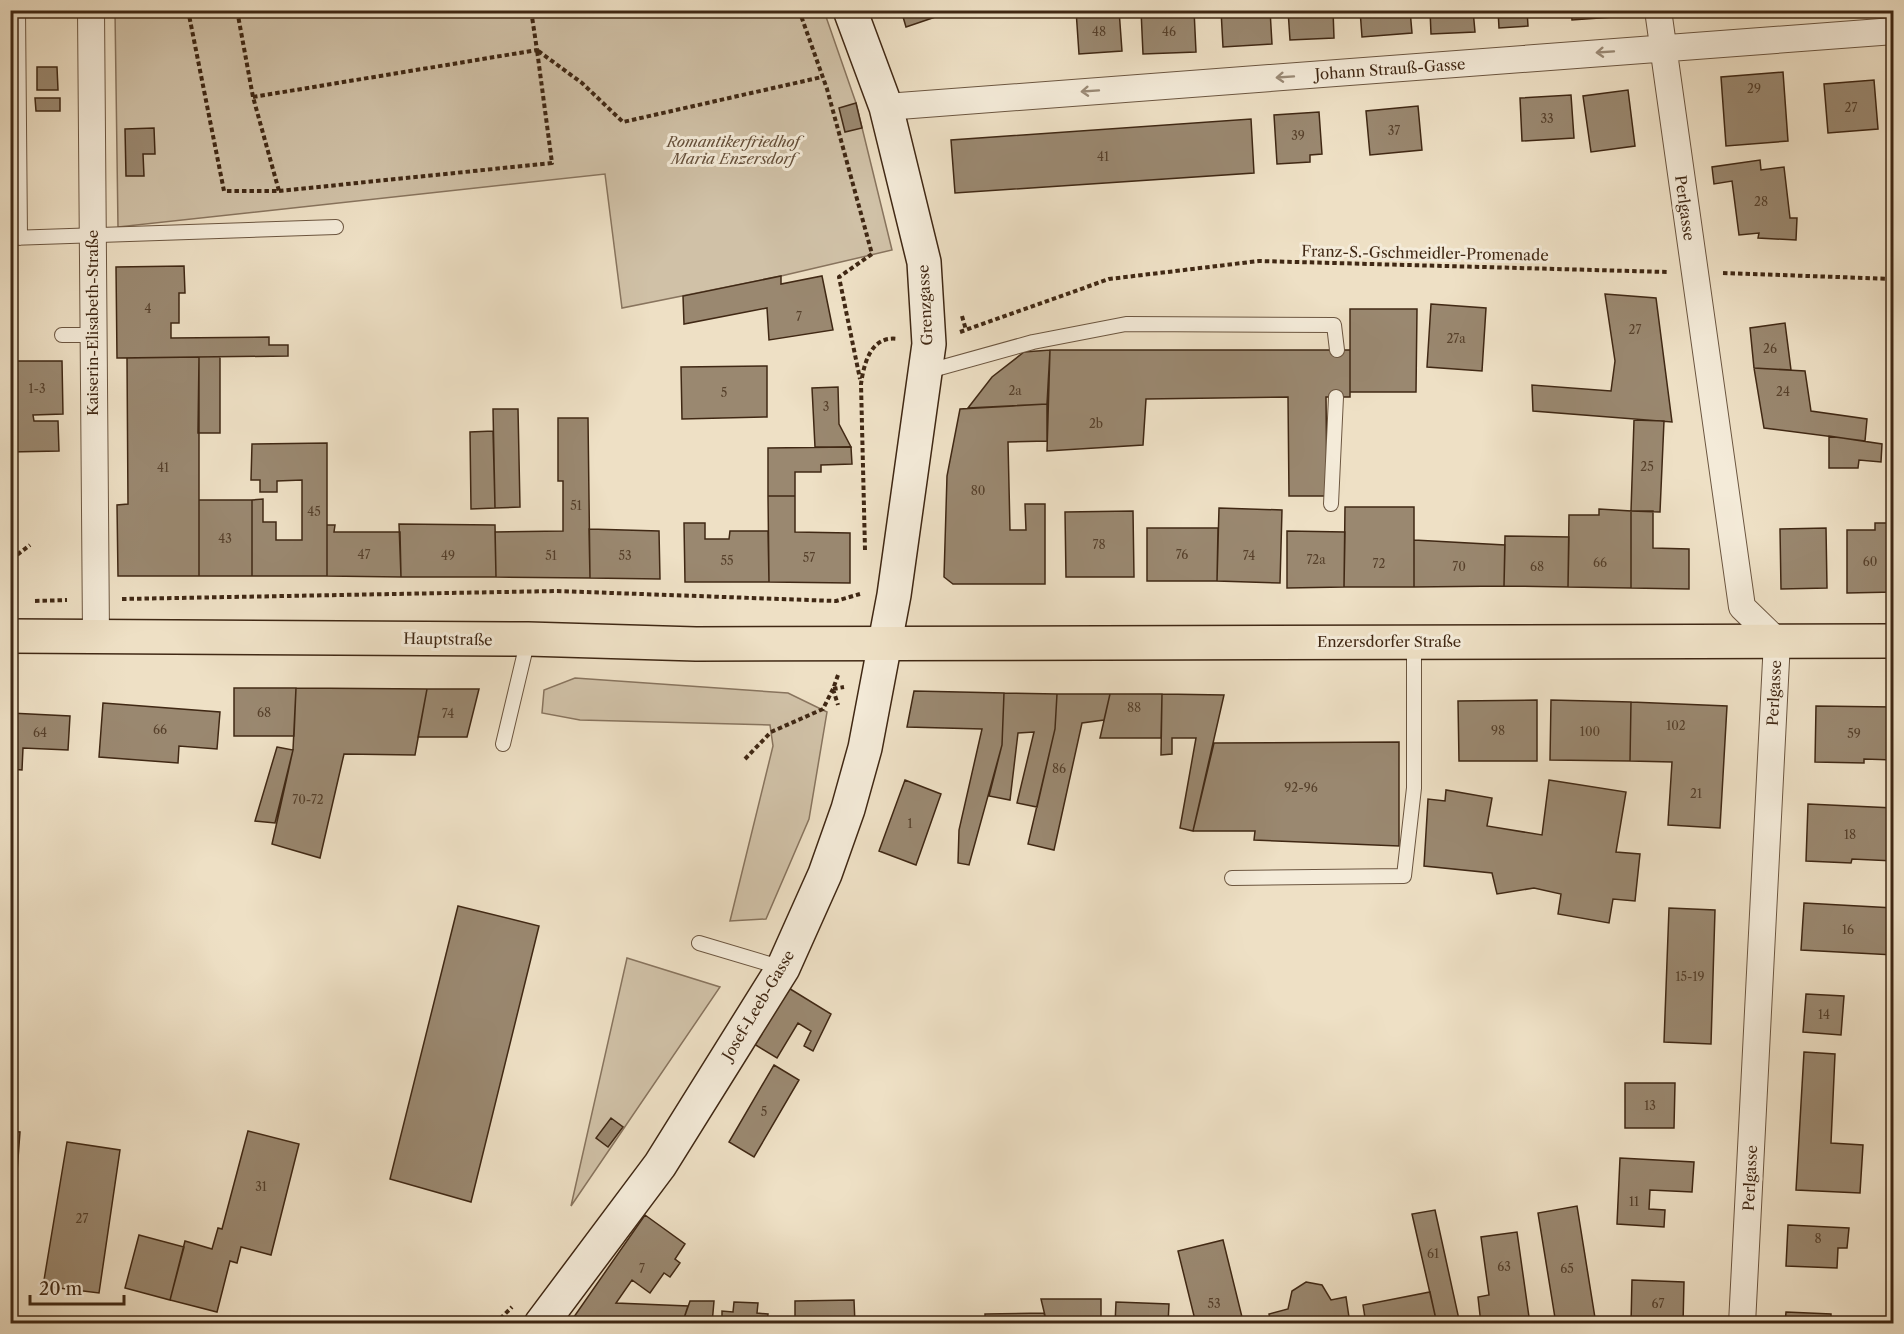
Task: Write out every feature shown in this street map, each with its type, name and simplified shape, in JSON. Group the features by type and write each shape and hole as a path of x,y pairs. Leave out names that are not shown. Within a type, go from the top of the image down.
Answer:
{"main road":[{"name":"Hauptstraße","path":"10,636 528,639 696,644 885,643"},
{"name":"Enzersdorfer Straße","path":"885,643 1893,641"}],"street":[{"name":"Kaiserin-Elisabeth-Straße","path":"91,10 91,237 96,635"},
{"name":"Grenzgasse","path":"850,10 886,107 924,262 927,358 885,643"},
{"name":"Perlgasse","path":"1658,10 1693,272 1742,607 1777,641 1742,1323"},
{"name":"Johann Strauß-Gasse","path":"886,107 1893,31"},
{"name":"Josef-Leeb-Gasse","path":"541,1323 660,1164 783,968 825,874 848,809 879,682 885,643"}],"lane":[{"path":"18,10 15,238 336,227"},
{"path":"927,358 1033,342 1126,324 1334,325 1337,350"},
{"path":"62,335 92,335"},
{"path":"1331,504 1336,397"},
{"path":"503,744 528,639"},
{"path":"1232,878 1404,876 1414,788 1413,641"},
{"path":"699,943 783,968"}],"path":[{"path":"188,10 224,190 279,191 552,163 531,10"},
{"path":"237,10 253,97 279,191"},
{"path":"799,10 822,77 872,254 839,277 861,384"},
{"path":"253,97 537,50 582,83 623,122 822,77"},
{"name":"Franz-S.-Gschmeidler-Promenade","path":"966,330 1108,279 1259,261 1893,279"},
{"path":"866,557 861,384 864,362 874,345 891,338 927,358"},
{"path":"10,555 17,555 30,545"},
{"path":"32,601 557,591 836,601 867,592 833,689 823,709 771,732 745,759"},
{"path":"833,689 879,682"},
{"path":"833,689 840,710"},
{"path":"495,1323 518,1299"}],"green space":[{"name":"Romantikerfriedhof Maria Enzersdorf","path":"115,11 824,11 856,103 892,250 781,276 622,308 605,174 118,227"},
{"path":"575,678 788,693 827,712 809,819 766,919 730,921 773,746 770,725 580,720 542,713 544,690"},
{"path":"627,958 720,987 571,1206"}],"building":[{"path":"901,10 956,10 906,27"},
{"path":"1076,10 1119,10 1122,51 1079,54"},
{"path":"1141,10 1194,10 1196,52 1143,54"},
{"path":"1221,10 1270,10 1272,44 1223,47"},
{"path":"1288,10 1333,10 1334,38 1290,40"},
{"path":"1360,10 1410,10 1412,33 1362,37"},
{"path":"1430,10 1473,10 1475,32 1431,34"},
{"path":"1498,10 1527,10 1528,26 1499,28"},
{"path":"1571,10 1613,10 1613,17 1572,20"},
{"path":"37,67 57,67 58,90 37,90"},
{"path":"1783,72 1788,141 1726,146 1721,77"},
{"path":"1874,80 1878,129 1828,133 1824,84"},
{"path":"1628,90 1635,146 1591,152 1583,96"},
{"path":"1571,95 1574,138 1522,141 1520,98"},
{"path":"35,98 60,98 60,111 36,111"},
{"path":"856,103 862,128 845,132 839,108"},
{"path":"1418,106 1422,150 1370,155 1366,111"},
{"path":"1319,112 1322,154 1310,155 1310,162 1277,164 1274,115"},
{"path":"1251,119 1254,173 955,193 951,140"},
{"path":"154,128 155,154 143,154 144,176 126,176 125,129"},
{"path":"1760,160 1761,170 1784,167 1790,218 1797,218 1796,240 1758,238 1759,233 1739,235 1732,181 1714,184 1712,167"},
{"path":"184,266 185,293 179,293 179,323 171,323 171,338 269,337 269,345 288,345 288,356 117,358 116,267"},
{"path":"781,276 781,284 822,276 833,330 769,340 767,308 684,324 683,296"},
{"path":"1605,294 1656,298 1672,422 1533,411 1532,385 1611,391 1615,361"},
{"path":"1431,304 1486,308 1482,371 1427,367"},
{"path":"1350,309 1417,309 1416,392 1350,392"},
{"path":"1785,323 1791,370 1754,368 1750,328"},
{"path":"1050,350 1047,404 968,408 992,377 1024,352"},
{"path":"1050,350 1350,350 1350,397 1326,397 1327,496 1289,496 1288,397 1146,399 1143,445 1047,451"},
{"path":"199,357 199,576 118,576 117,505 128,504 127,358"},
{"path":"199,357 220,357 220,433 198,433"},
{"path":"10,361 62,361 63,414 33,415 34,421 58,421 59,451 10,452"},
{"path":"767,366 767,417 682,419 681,367"},
{"path":"1754,368 1805,371 1811,411 1867,419 1865,441 1764,428"},
{"path":"838,387 839,424 851,447 815,447 812,388"},
{"path":"1047,404 1047,441 1008,442 1010,530 1026,530 1025,504 1045,504 1045,584 953,584 944,577 947,476 960,409"},
{"path":"493,409 518,409 520,507 495,508"},
{"path":"558,418 588,418 590,578 496,577 495,532 563,531 563,481 558,481"},
{"path":"1634,420 1664,421 1660,512 1631,511"},
{"path":"493,431 495,508 471,509 470,432"},
{"path":"1829,436 1882,444 1881,462 1859,460 1858,468 1829,468"},
{"path":"327,443 327,576 252,576 252,500 263,499 263,522 276,522 276,540 302,540 302,480 277,481 277,492 260,492 260,480 251,480 252,444"},
{"path":"851,447 852,464 821,465 821,472 795,472 795,496 768,496 768,448"},
{"path":"768,496 795,496 795,532 850,533 850,583 769,582"},
{"path":"199,500 252,500 252,576 199,576"},
{"path":"1345,507 1414,507 1414,587 1344,587"},
{"path":"1219,508 1282,510 1280,583 1217,581"},
{"path":"1599,509 1631,511 1631,588 1568,587 1569,515 1599,515"},
{"path":"1133,511 1134,577 1066,577 1065,512"},
{"path":"1631,511 1653,511 1653,548 1689,549 1689,589 1631,588"},
{"path":"684,523 705,523 705,539 729,539 730,531 768,531 769,582 685,582"},
{"path":"1875,523 1894,523 1894,592 1847,593 1847,530 1875,530"},
{"path":"399,524 495,525 496,577 401,577"},
{"path":"327,525 335,525 334,532 400,532 401,577 327,576"},
{"path":"1147,528 1218,528 1217,581 1147,581"},
{"path":"1826,528 1827,588 1781,589 1780,529"},
{"path":"589,529 659,531 660,579 590,578"},
{"path":"1287,531 1345,532 1344,587 1287,588"},
{"path":"1505,536 1569,537 1568,587 1504,586"},
{"path":"1414,540 1505,545 1504,586 1414,587"},
{"path":"234,688 296,688 294,736 234,736"},
{"path":"296,688 427,689 415,755 344,754 320,858 272,844 293,750"},
{"path":"427,689 479,689 467,737 418,737"},
{"path":"914,691 1004,693 1002,745 969,865 958,863 959,830 982,729 907,727"},
{"path":"1004,693 1057,694 1055,729 1037,807 1017,803 1034,732 1018,733 1010,800 989,796 1002,745"},
{"path":"1057,694 1110,694 1104,720 1082,723 1054,850 1028,844 1055,729"},
{"path":"1110,694 1162,694 1161,738 1100,738"},
{"path":"1162,694 1224,695 1193,831 1180,828 1196,738 1172,738 1172,754 1161,755"},
{"path":"1537,700 1537,761 1459,761 1458,701"},
{"path":"1551,700 1631,702 1630,761 1550,760"},
{"path":"1631,702 1727,706 1720,828 1668,825 1672,762 1630,761"},
{"path":"103,703 220,712 217,749 179,746 178,763 99,757"},
{"path":"1816,706 1894,707 1894,760 1864,759 1864,763 1815,762"},
{"path":"10,713 70,716 68,750 23,748 22,770 10,769"},
{"path":"1399,742 1399,846 1254,840 1255,831 1193,831 1214,743"},
{"path":"277,747 293,750 275,823 255,821"},
{"path":"905,780 941,794 916,865 879,851"},
{"path":"1549,780 1626,792 1616,852 1640,854 1635,901 1613,899 1609,923 1558,914 1561,894 1534,888 1497,894 1492,873 1424,866 1428,799 1445,801 1446,790 1492,798 1487,826 1542,835"},
{"path":"1808,804 1894,808 1894,861 1852,859 1851,863 1806,861"},
{"path":"1804,903 1894,908 1894,955 1801,950"},
{"path":"458,906 539,926 471,1202 390,1179"},
{"path":"1669,908 1715,910 1711,1044 1664,1042"},
{"path":"787,987 831,1014 813,1051 804,1046 811,1031 798,1023 777,1058 754,1044"},
{"path":"1806,994 1844,996 1841,1035 1803,1032"},
{"path":"1804,1052 1835,1054 1831,1143 1863,1145 1860,1193 1796,1190"},
{"path":"774,1065 799,1080 754,1157 729,1142"},
{"path":"1625,1083 1675,1083 1674,1128 1625,1128"},
{"path":"611,1118 623,1127 608,1147 596,1138"},
{"path":"10,1131 20,1132 16,1185 11,1185 10,1194"},
{"path":"248,1131 299,1144 271,1255 241,1247 237,1263 230,1261 217,1312 170,1300 185,1241 212,1249 218,1228 222,1229"},
{"path":"67,1142 120,1150 99,1293 43,1286"},
{"path":"1620,1158 1694,1162 1692,1192 1650,1190 1649,1209 1665,1210 1664,1227 1617,1224"},
{"path":"1577,1206 1596,1324 1556,1324 1538,1213"},
{"path":"1435,1210 1460,1324 1437,1324 1412,1214"},
{"path":"645,1215 685,1244 675,1259 680,1263 670,1277 664,1273 650,1293 632,1280 616,1303 688,1306 682,1324 569,1324"},
{"path":"1788,1225 1849,1228 1847,1248 1838,1248 1837,1268 1786,1266"},
{"path":"1517,1232 1530,1324 1481,1324 1478,1297 1489,1295 1481,1237"},
{"path":"139,1235 184,1247 170,1300 125,1288"},
{"path":"1223,1240 1243,1321 1196,1324 1178,1251"},
{"path":"1632,1280 1684,1282 1683,1324 1631,1324"},
{"path":"1306,1282 1322,1285 1331,1300 1346,1297 1350,1324 1271,1324 1269,1314 1288,1309 1292,1291"},
{"path":"1430,1292 1437,1324 1366,1324 1363,1305"},
{"path":"1041,1299 1101,1299 1101,1324 1047,1324"},
{"path":"854,1300 855,1324 795,1324 795,1301"},
{"path":"690,1301 714,1301 712,1324 682,1324"},
{"path":"734,1302 758,1303 757,1313 768,1314 767,1324 722,1324 722,1311 733,1312"},
{"path":"1116,1302 1169,1304 1168,1324 1115,1324"},
{"path":"1786,1312 1831,1314 1831,1324 1785,1324"},
{"path":"1044,1313 1047,1324 985,1324 985,1314"},
{"path":"328,1317 347,1323 347,1324 326,1324"},
{"path":"890,1319 945,1320 945,1324 890,1324"}]}
